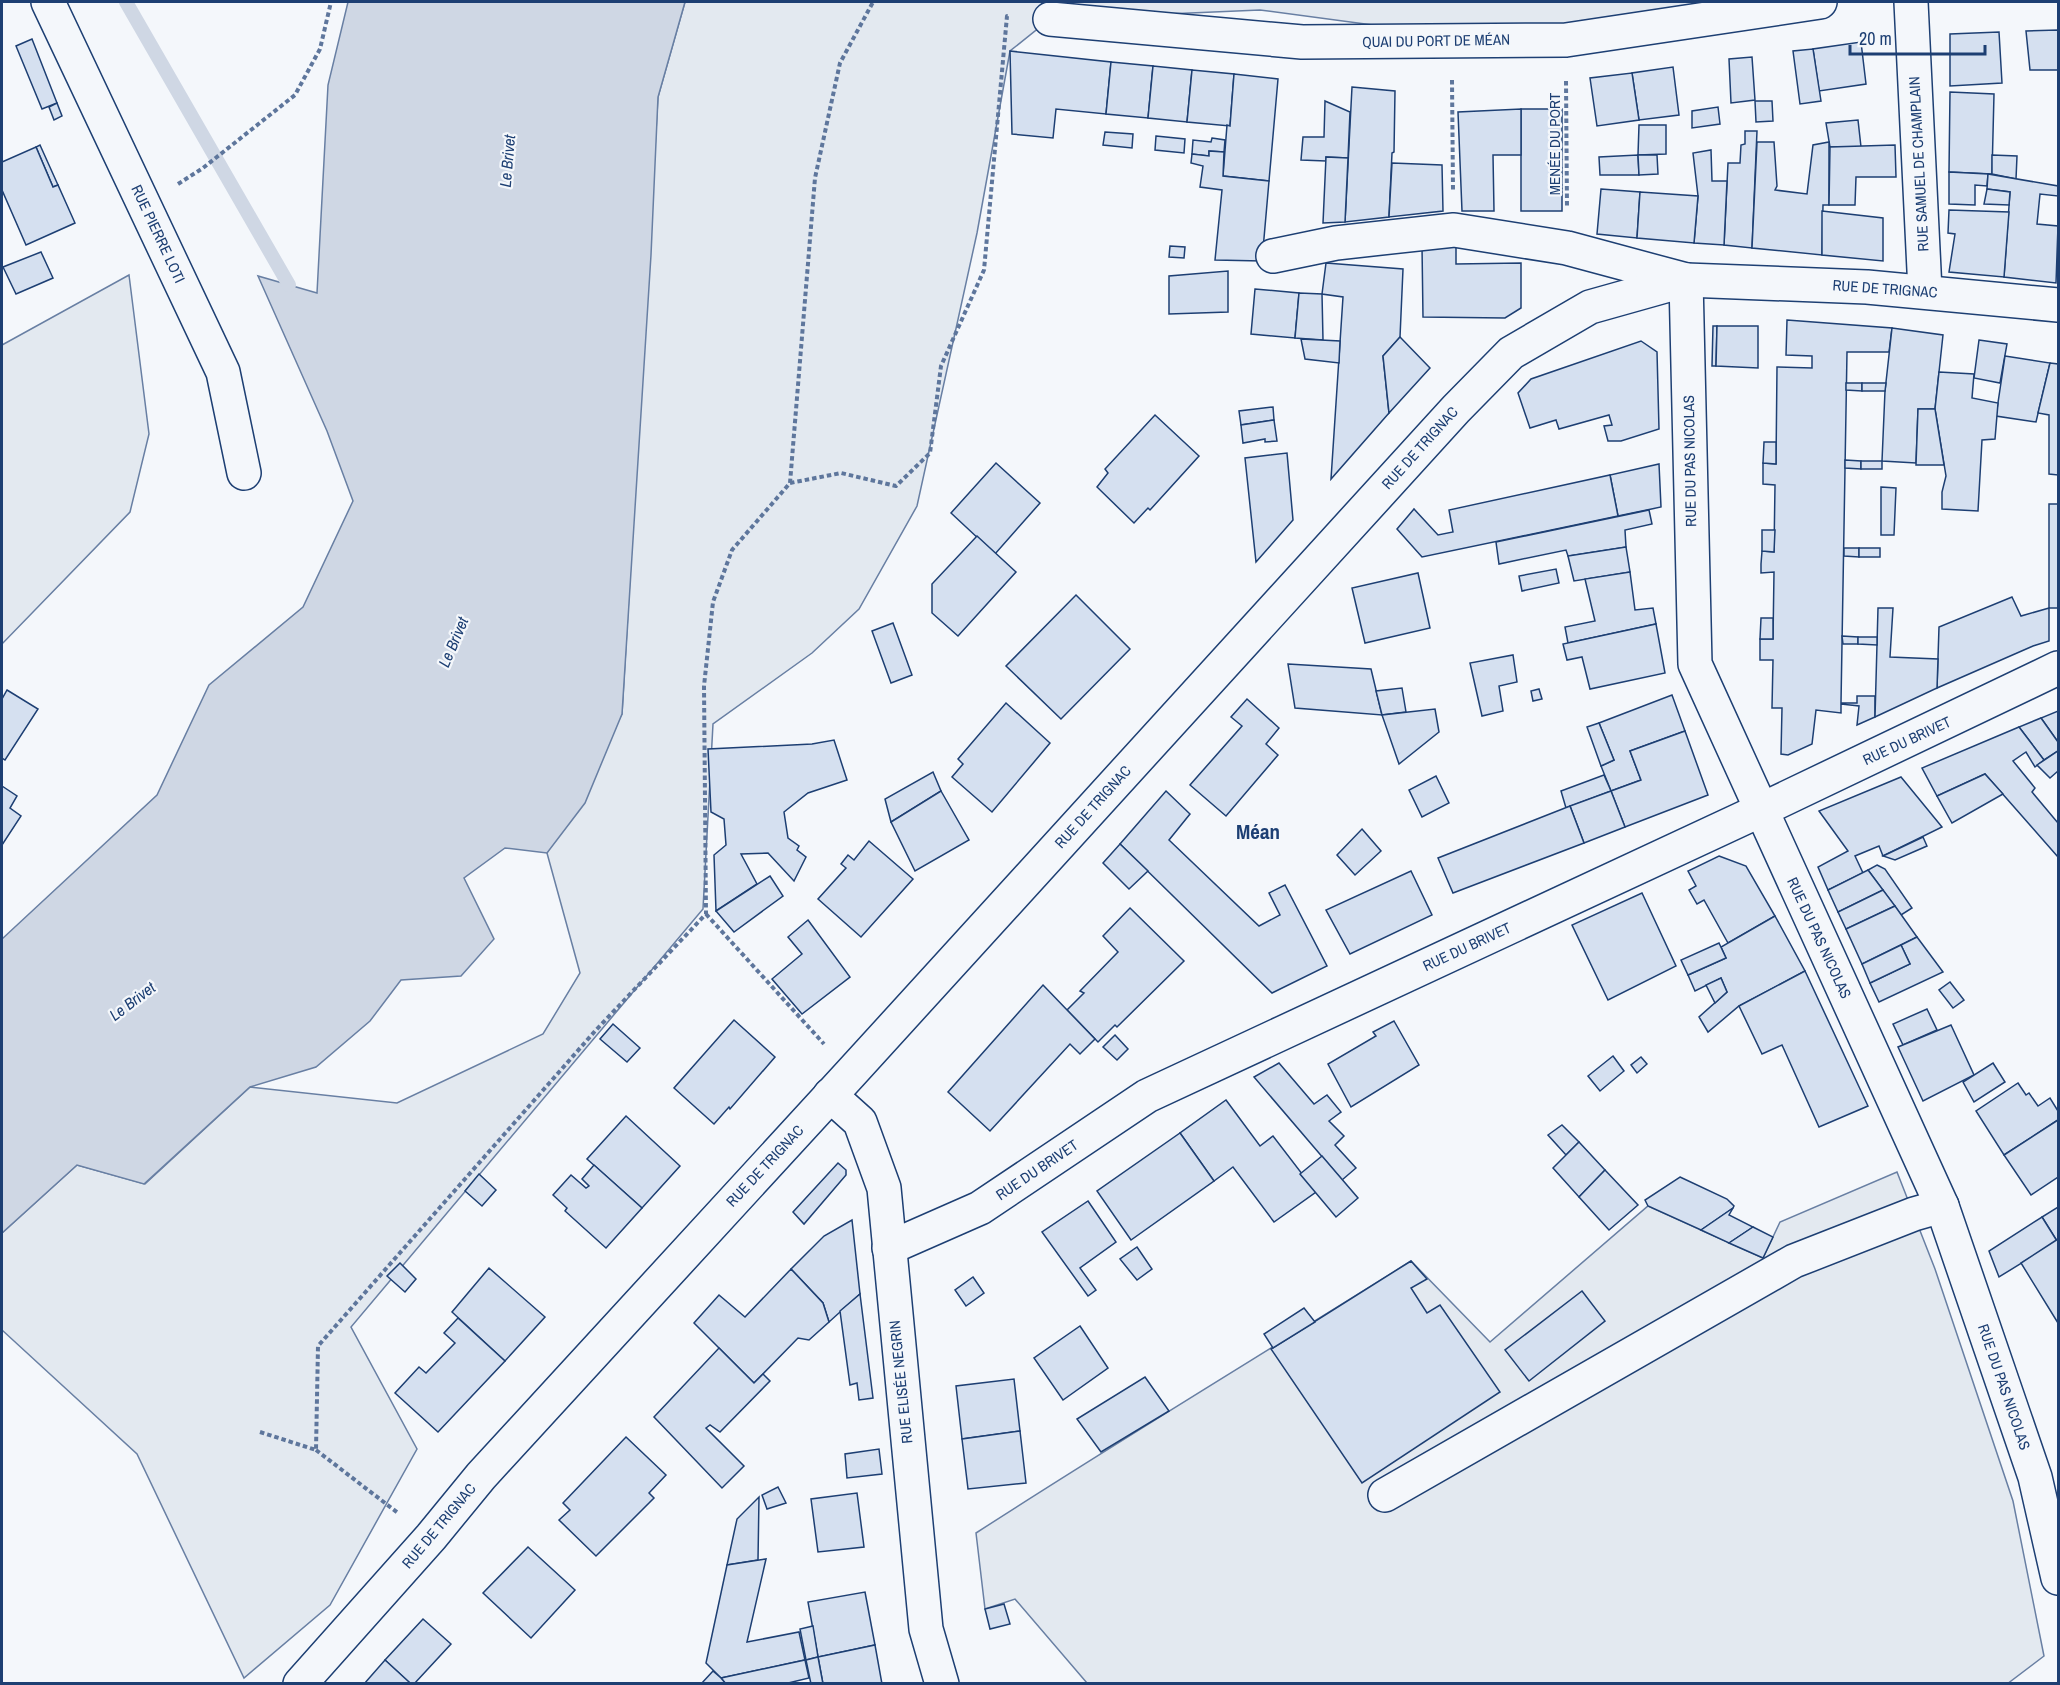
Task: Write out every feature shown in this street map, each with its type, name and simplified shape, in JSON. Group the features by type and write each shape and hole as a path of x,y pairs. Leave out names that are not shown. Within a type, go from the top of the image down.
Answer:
{"street":[{"name":"RUE PIERRE LOTI","path":"48,2 223,372 244,473"},
{"name":"QUAI DU PORT DE MÉAN","path":"1050,19 1302,42 1566,40 1820,2"},
{"name":"RUE SAMUEL DE CHAMPLAIN","path":"1911,2 1925,291"},
{"path":"1273,256 1336,243 1454,230 1567,248 1686,280"},
{"name":"RUE DE TRIGNAC","path":"300,1683 431,1537 489,1468 1456,409 1511,353 1590,307 1686,280 1925,291 2058,305"},
{"name":"RUE DU PAS NICOLAS","path":"1686,280 1695,664 1942,1206 2035,1477 2058,1578"},
{"name":"RUE DU BRIVET","path":"889,1248 980,1208 1147,1096 1761,810 2058,668"},
{"name":"RUE ELISÉE NEGRIN","path":"830,1095 860,1122 884,1188 926,1629 942,1683"},
{"path":"1385,1495 1794,1261 1914,1214 1942,1206"}],"path":[{"path":"203,168 295,95 320,50 331,2"},
{"path":"830,1051 706,914 704,686 713,602 732,550 790,483 814,178 840,63 873,2"},
{"path":"790,483 841,473 896,486 930,453 941,366 984,270 1007,16 1050,19"},
{"name":"MENÉE DU PORT","path":"1566,40 1567,248"},
{"path":"1452,41 1454,230"},
{"path":"316,1449 318,1346 596,1030 706,914"},
{"path":"260,1432 316,1449 406,1518"}],"shaded area":[{"path":"685,2 1719,2 1566,30 1455,36 1260,10 1050,19 1010,51 977,233 917,506 859,609 812,653 713,724 703,909 351,1327 417,1449 330,1605 244,1678 137,1454 2,1330 2,1233 77,1165 145,1184 250,1087 397,1103 543,1034 580,973 547,853 622,714 658,97"},
{"path":"129,275 149,434 130,512 2,644 2,345"},
{"path":"1897,1172 1935,1269 2013,1501 2044,1656 2007,1684 1087,1683 1015,1599 985,1609 976,1533 1411,1261 1490,1342 1648,1206 1763,1258 1780,1222"}],"water":[{"name":"Le Brivet","path":"348,2 685,2 658,97 651,255 622,714 585,803 547,853 505,848 464,878 494,939 461,976 401,980 370,1021 316,1067 250,1087 144,1184 77,1165 2,1233 2,939 157,795 209,685 303,607 353,501 327,431 258,276 317,293 328,85"}],"building":[{"path":"2058,30 2058,70 2030,70 2026,31"},
{"path":"1999,32 2002,83 1950,86 1950,34"},
{"path":"32,39 57,103 42,109 16,46"},
{"path":"1861,42 1866,84 1819,91 1813,49"},
{"path":"1813,49 1821,101 1800,104 1793,51"},
{"path":"1010,51 1111,62 1106,114 1056,109 1053,138 1012,134"},
{"path":"1752,57 1755,100 1731,103 1729,59"},
{"path":"1111,62 1153,66 1148,118 1106,114"},
{"path":"1153,66 1192,70 1187,122 1148,118"},
{"path":"1673,67 1679,115 1639,120 1632,73"},
{"path":"1192,70 1234,74 1230,126 1187,122"},
{"path":"1632,73 1639,120 1597,126 1590,78"},
{"path":"1234,74 1278,79 1269,181 1223,176"},
{"path":"1352,87 1395,91 1394,152 1392,153 1389,217 1345,222"},
{"path":"1950,92 1994,94 1992,174 1949,172"},
{"path":"1325,101 1350,112 1348,158 1326,157 1326,161 1301,160 1303,137 1324,137"},
{"path":"1755,101 1772,101 1773,121 1756,122"},
{"path":"57,103 62,116 54,120 49,107"},
{"path":"1718,107 1720,124 1692,128 1692,111"},
{"path":"1521,109 1562,109 1562,211 1521,211"},
{"path":"1521,109 1521,155 1493,155 1494,211 1462,211 1458,112"},
{"path":"1858,120 1861,147 1830,147 1826,123"},
{"path":"1639,125 1666,125 1666,154 1638,155"},
{"path":"1745,131 1757,131 1752,248 1724,245 1728,163 1740,163 1741,145 1745,144"},
{"path":"1105,132 1133,134 1132,148 1103,145"},
{"path":"1156,136 1185,139 1184,153 1155,150"},
{"path":"1212,138 1225,140 1224,152 1209,151 1209,156 1192,154 1193,140 1211,142"},
{"path":"1757,142 1774,142 1777,186 1775,190 1807,194 1813,145 1829,142 1829,205 1823,205 1822,255 1752,248"},
{"path":"40,145 58,185 53,187 36,147"},
{"path":"1895,145 1896,177 1856,177 1855,205 1829,205 1830,147"},
{"path":"36,147 53,187 58,185 75,223 26,245 2,190 2,162"},
{"path":"1711,150 1712,181 1727,181 1724,245 1694,243 1698,196 1693,153"},
{"path":"1209,151 1224,152 1223,176 1269,181 1262,261 1215,260 1222,190 1200,187 1203,166 1191,163 1192,154 1209,156"},
{"path":"1638,155 1639,175 1600,175 1599,157"},
{"path":"1638,155 1657,155 1658,174 1639,175"},
{"path":"1992,155 2017,156 2016,179 1992,174"},
{"path":"1326,157 1348,158 1345,222 1323,223"},
{"path":"1392,163 1442,165 1443,211 1389,217"},
{"path":"1949,172 1988,174 1987,186 1975,185 1975,205 1949,204"},
{"path":"1988,174 2058,186 2058,196 2040,194 2037,224 2058,226 2056,283 2004,277 2010,192 1987,189"},
{"path":"1601,189 1640,192 1637,238 1597,234"},
{"path":"1987,189 2010,192 2009,205 1984,204"},
{"path":"1640,192 1698,196 1694,243 1637,238"},
{"path":"1949,210 2009,212 2004,277 1949,272 1955,234 1948,233"},
{"path":"1822,211 1883,218 1883,261 1822,255"},
{"path":"1456,241 1456,264 1521,263 1521,308 1505,318 1423,317 1422,246"},
{"path":"1170,246 1185,247 1184,258 1169,257"},
{"path":"41,252 53,278 16,294 3,267"},
{"path":"1326,263 1403,269 1400,337 1383,356 1389,413 1331,479 1343,297 1322,294"},
{"path":"1228,271 1228,312 1169,314 1169,276"},
{"path":"1255,289 1299,293 1295,338 1251,334"},
{"path":"1299,293 1322,294 1323,340 1295,338"},
{"path":"1787,320 1892,328 1889,352 1847,352 1841,703 1857,703 1857,696 1875,696 1875,717 1857,725 1859,706 1841,704 1841,713 1816,710 1812,744 1788,755 1781,754 1782,708 1772,708 1773,660 1760,660 1760,639 1773,639 1774,572 1761,573 1761,564 1762,551 1774,552 1775,485 1763,484 1763,463 1776,464 1777,367 1812,368 1812,356 1786,355"},
{"path":"1713,326 1717,326 1716,366 1712,366"},
{"path":"1717,326 1758,326 1758,368 1716,366"},
{"path":"1892,328 1943,335 1935,409 1918,409 1916,463 1882,461 1885,391"},
{"path":"1400,337 1430,368 1389,413 1383,356"},
{"path":"1301,339 1340,341 1339,363 1305,359"},
{"path":"1979,340 2007,344 2000,383 1974,378"},
{"path":"1641,341 1657,352 1659,429 1621,441 1608,441 1604,426 1612,425 1609,415 1559,429 1556,420 1530,428 1518,393 1531,379"},
{"path":"2005,356 2050,363 2036,422 1996,416"},
{"path":"2050,363 2058,364 2058,475 2049,474 2049,415 2038,413"},
{"path":"1939,372 1974,374 1972,398 1998,403 1995,439 1982,440 1978,511 1942,509 1942,492 1946,476 1935,409"},
{"path":"1846,383 1862,383 1862,391 1846,390"},
{"path":"1862,383 1886,383 1885,391 1862,391"},
{"path":"1273,407 1274,420 1241,425 1239,411"},
{"path":"1918,409 1935,409 1944,465 1916,465"},
{"path":"1155,415 1199,456 1150,510 1148,508 1134,523 1097,487 1108,473 1105,469"},
{"path":"1274,420 1277,441 1265,442 1265,439 1243,443 1241,425"},
{"path":"1764,442 1776,442 1776,464 1763,463"},
{"path":"1287,453 1293,520 1256,562 1245,458"},
{"path":"1845,460 1861,461 1861,469 1845,468"},
{"path":"1861,461 1882,461 1882,469 1861,469"},
{"path":"996,463 1040,503 995,554 951,513"},
{"path":"1659,464 1661,507 1618,516 1610,475"},
{"path":"1610,475 1618,516 1422,557 1397,529 1414,509 1438,535 1453,532 1449,510"},
{"path":"1881,487 1896,488 1894,535 1881,535"},
{"path":"2049,504 2058,504 2058,608 2049,608"},
{"path":"1649,510 1652,524 1625,530 1626,547 1568,556 1566,550 1499,564 1496,542"},
{"path":"1762,530 1775,530 1774,552 1762,551"},
{"path":"977,536 1016,572 958,636 932,613 932,584"},
{"path":"1626,547 1630,572 1574,581 1568,556"},
{"path":"1844,548 1859,548 1859,557 1844,556"},
{"path":"1859,548 1880,548 1880,557 1859,557"},
{"path":"1556,569 1559,583 1522,591 1519,576"},
{"path":"1630,572 1635,610 1653,608 1656,624 1568,643 1565,627 1595,621 1585,579"},
{"path":"1418,573 1430,628 1365,643 1352,588"},
{"path":"1076,595 1130,649 1061,719 1006,666"},
{"path":"2012,597 2021,616 2049,608 2049,641 1937,688 1939,627"},
{"path":"1878,608 1893,608 1890,657 1938,659 1937,688 1875,717"},
{"path":"1761,618 1773,618 1773,639 1760,639"},
{"path":"893,623 912,675 891,683 872,631"},
{"path":"1656,624 1665,673 1590,689 1582,657 1567,660 1563,644"},
{"path":"1842,636 1858,637 1858,644 1843,644"},
{"path":"1858,637 1877,637 1877,645 1858,644"},
{"path":"1513,655 1517,682 1499,686 1503,711 1482,716 1470,663"},
{"path":"1288,664 1371,669 1382,715 1295,708"},
{"path":"1402,688 1406,712 1382,715 1376,691"},
{"path":"1539,689 1542,699 1533,701 1531,691"},
{"path":"7,690 38,709 5,760 2,758 2,699"},
{"path":"1672,695 1685,731 1630,751 1641,780 1611,791 1601,766 1614,760 1599,723"},
{"path":"1247,699 1279,728 1266,744 1278,755 1226,816 1190,785 1242,726 1231,717"},
{"path":"1006,703 1050,743 992,812 952,777 963,764 958,759"},
{"path":"1435,709 1439,732 1399,764 1382,715"},
{"path":"2058,711 2058,742 2041,718"},
{"path":"2041,718 2058,742 2058,751 2044,760 2019,727"},
{"path":"1599,723 1614,760 1601,766 1587,727"},
{"path":"2019,727 2044,760 2035,767 2026,752 2013,761 2035,788 2032,792 2058,823 2058,857 1985,774 1937,796 1922,768"},
{"path":"1685,731 1708,795 1625,827 1611,791 1641,780 1630,751"},
{"path":"834,740 847,780 808,793 784,812 788,838 799,846 797,850 806,857 794,881 768,853 741,854 757,884 716,911 714,855 726,845 724,819 711,812 708,749 812,744"},
{"path":"2058,751 2058,771 2050,778 2037,765"},
{"path":"933,772 941,791 891,822 885,799"},
{"path":"1985,774 2003,794 1952,823 1937,796"},
{"path":"1604,775 1611,791 1566,808 1561,791"},
{"path":"1436,776 1449,803 1422,817 1409,790"},
{"path":"1901,777 1942,827 1883,856 1879,846 1855,856 1863,873 1828,890 1818,867 1848,851 1819,811"},
{"path":"2,786 17,796 10,808 21,816 2,845"},
{"path":"941,791 969,840 915,871 891,822"},
{"path":"1166,791 1190,814 1169,840 1259,926 1280,915 1269,893 1285,885 1327,966 1272,993 1120,844"},
{"path":"1611,791 1625,827 1584,843 1570,806"},
{"path":"1570,806 1584,843 1453,893 1438,858"},
{"path":"1362,829 1381,851 1355,875 1337,855"},
{"path":"1923,837 1927,846 1895,860 1883,856"},
{"path":"869,841 913,879 861,937 818,899 846,868 841,864 848,855 854,860"},
{"path":"1120,844 1148,871 1129,889 1103,863"},
{"path":"1719,856 1746,866 1775,916 1728,943 1704,900 1697,904 1689,890 1696,886 1688,871"},
{"path":"1877,865 1885,869 1912,908 1901,915 1868,870"},
{"path":"1868,870 1883,890 1838,912 1828,890"},
{"path":"1411,871 1432,915 1350,954 1326,910"},
{"path":"770,876 783,896 734,932 716,911"},
{"path":"1883,890 1895,906 1846,929 1838,912"},
{"path":"1642,893 1676,966 1608,1000 1572,925"},
{"path":"1895,906 1917,937 1862,964 1846,929"},
{"path":"1130,908 1184,961 1117,1027 1115,1025 1098,1042 1067,1010 1084,993 1080,991 1118,952 1103,936"},
{"path":"1775,916 1805,971 1739,1006 1708,1032 1699,1017 1727,992 1721,978 1695,991 1688,975 1726,958 1721,947"},
{"path":"808,920 850,977 802,1014 772,979 802,954 788,937"},
{"path":"1917,937 1943,972 1879,1002 1870,983 1910,964 1901,945"},
{"path":"1719,943 1726,958 1688,975 1681,960"},
{"path":"1901,945 1910,964 1870,983 1862,964"},
{"path":"1805,971 1868,1106 1819,1127 1782,1045 1762,1054 1739,1006"},
{"path":"1721,978 1727,992 1715,1003 1706,985"},
{"path":"1950,982 1964,1000 1953,1008 1939,990"},
{"path":"1043,985 1095,1039 1080,1054 1070,1044 990,1131 948,1092"},
{"path":"1927,1009 1937,1030 1903,1045 1893,1024"},
{"path":"734,1020 775,1057 714,1124 674,1088"},
{"path":"1394,1021 1419,1065 1351,1107 1328,1064 1376,1036 1373,1032"},
{"path":"613,1024 640,1048 627,1062 600,1039"},
{"path":"1951,1025 1974,1075 1923,1101 1898,1047"},
{"path":"1115,1035 1128,1049 1117,1060 1103,1047"},
{"path":"1613,1056 1624,1071 1600,1091 1588,1076"},
{"path":"1641,1057 1647,1064 1637,1073 1631,1065"},
{"path":"1279,1063 1314,1104 1327,1095 1341,1112 1329,1121 1344,1136 1335,1145 1356,1168 1342,1180 1254,1077"},
{"path":"1993,1063 2005,1082 1974,1102 1963,1082"},
{"path":"2018,1083 2026,1095 2029,1093 2038,1106 2050,1098 2058,1111 2058,1120 2004,1155 1976,1111"},
{"path":"1226,1100 1260,1146 1273,1136 1316,1192 1274,1222 1233,1167 1214,1181 1180,1133"},
{"path":"626,1116 680,1166 642,1208 587,1159"},
{"path":"2058,1120 2058,1177 2031,1195 2004,1155"},
{"path":"1562,1125 1579,1142 1566,1155 1548,1135"},
{"path":"1180,1133 1214,1181 1131,1240 1097,1191"},
{"path":"1579,1142 1605,1170 1579,1197 1553,1168"},
{"path":"1322,1156 1358,1198 1336,1217 1300,1174"},
{"path":"838,1163 846,1170 846,1175 804,1224 793,1212"},
{"path":"594,1165 642,1208 606,1248 565,1211 567,1208 553,1195 571,1175 586,1188 589,1186 582,1179"},
{"path":"1605,1170 1638,1205 1609,1230 1579,1197"},
{"path":"479,1174 496,1190 482,1206 465,1191"},
{"path":"1680,1177 1727,1199 1734,1206 1733,1208 1701,1230 1648,1206 1645,1200"},
{"path":"1088,1201 1116,1242 1080,1268 1096,1290 1088,1296 1042,1232"},
{"path":"2058,1207 2058,1239 2057,1241 2042,1217"},
{"path":"1733,1208 1729,1215 1753,1227 1729,1243 1701,1230"},
{"path":"2042,1217 2057,1241 1999,1277 1989,1251"},
{"path":"852,1220 860,1294 829,1322 823,1303 791,1269 824,1236"},
{"path":"1753,1227 1773,1237 1763,1258 1729,1243"},
{"path":"2058,1239 2058,1323 2021,1263"},
{"path":"1137,1247 1152,1269 1137,1280 1120,1259"},
{"path":"1411,1261 1427,1279 1411,1288 1427,1313 1440,1305 1500,1392 1362,1483 1271,1349"},
{"path":"400,1263 416,1279 405,1292 387,1276"},
{"path":"489,1268 545,1317 505,1361 452,1312"},
{"path":"791,1269 823,1303 829,1322 809,1340 798,1338 754,1383 694,1323 719,1295 745,1317"},
{"path":"973,1277 984,1293 966,1306 955,1290"},
{"path":"1582,1291 1605,1321 1529,1381 1505,1350"},
{"path":"860,1294 873,1398 859,1400 857,1383 850,1385 840,1311"},
{"path":"1304,1308 1315,1322 1273,1348 1264,1334"},
{"path":"458,1318 505,1361 438,1432 395,1393 419,1367 426,1373 455,1343 444,1333"},
{"path":"1080,1326 1108,1368 1063,1400 1034,1358"},
{"path":"719,1348 754,1383 763,1374 770,1381 720,1432 710,1425 706,1428 744,1466 722,1488 654,1417"},
{"path":"1145,1377 1169,1411 1101,1452 1077,1419"},
{"path":"1014,1379 1020,1431 962,1439 956,1386"},
{"path":"1020,1431 1026,1483 968,1489 962,1439"},
{"path":"626,1437 666,1475 649,1493 654,1498 596,1556 559,1520 570,1510 563,1503"},
{"path":"879,1449 882,1474 847,1478 845,1454"},
{"path":"778,1487 786,1503 767,1509 762,1495"},
{"path":"857,1493 864,1547 818,1552 811,1499"},
{"path":"759,1497 758,1560 727,1565 737,1519"},
{"path":"528,1547 575,1590 531,1638 483,1593"},
{"path":"766,1559 747,1642 799,1632 805,1660 721,1678 706,1663 727,1565"},
{"path":"865,1592 875,1645 818,1657 808,1602"},
{"path":"1004,1604 1010,1624 990,1629 985,1609"},
{"path":"423,1619 451,1644 414,1684 411,1684 385,1660"},
{"path":"813,1626 818,1657 806,1660 800,1629"},
{"path":"875,1645 882,1684 823,1684 818,1657"},
{"path":"818,1657 823,1684 811,1684 806,1660"},
{"path":"385,1660 409,1682 411,1684 364,1684"},
{"path":"805,1660 809,1678 784,1684 726,1684 721,1678"},
{"path":"713,1671 721,1678 726,1684 701,1684"}],"waterway":[{"path":"126,2 289,285"}],"district":[{"name":"Méan","path":"1258,832"}]}
